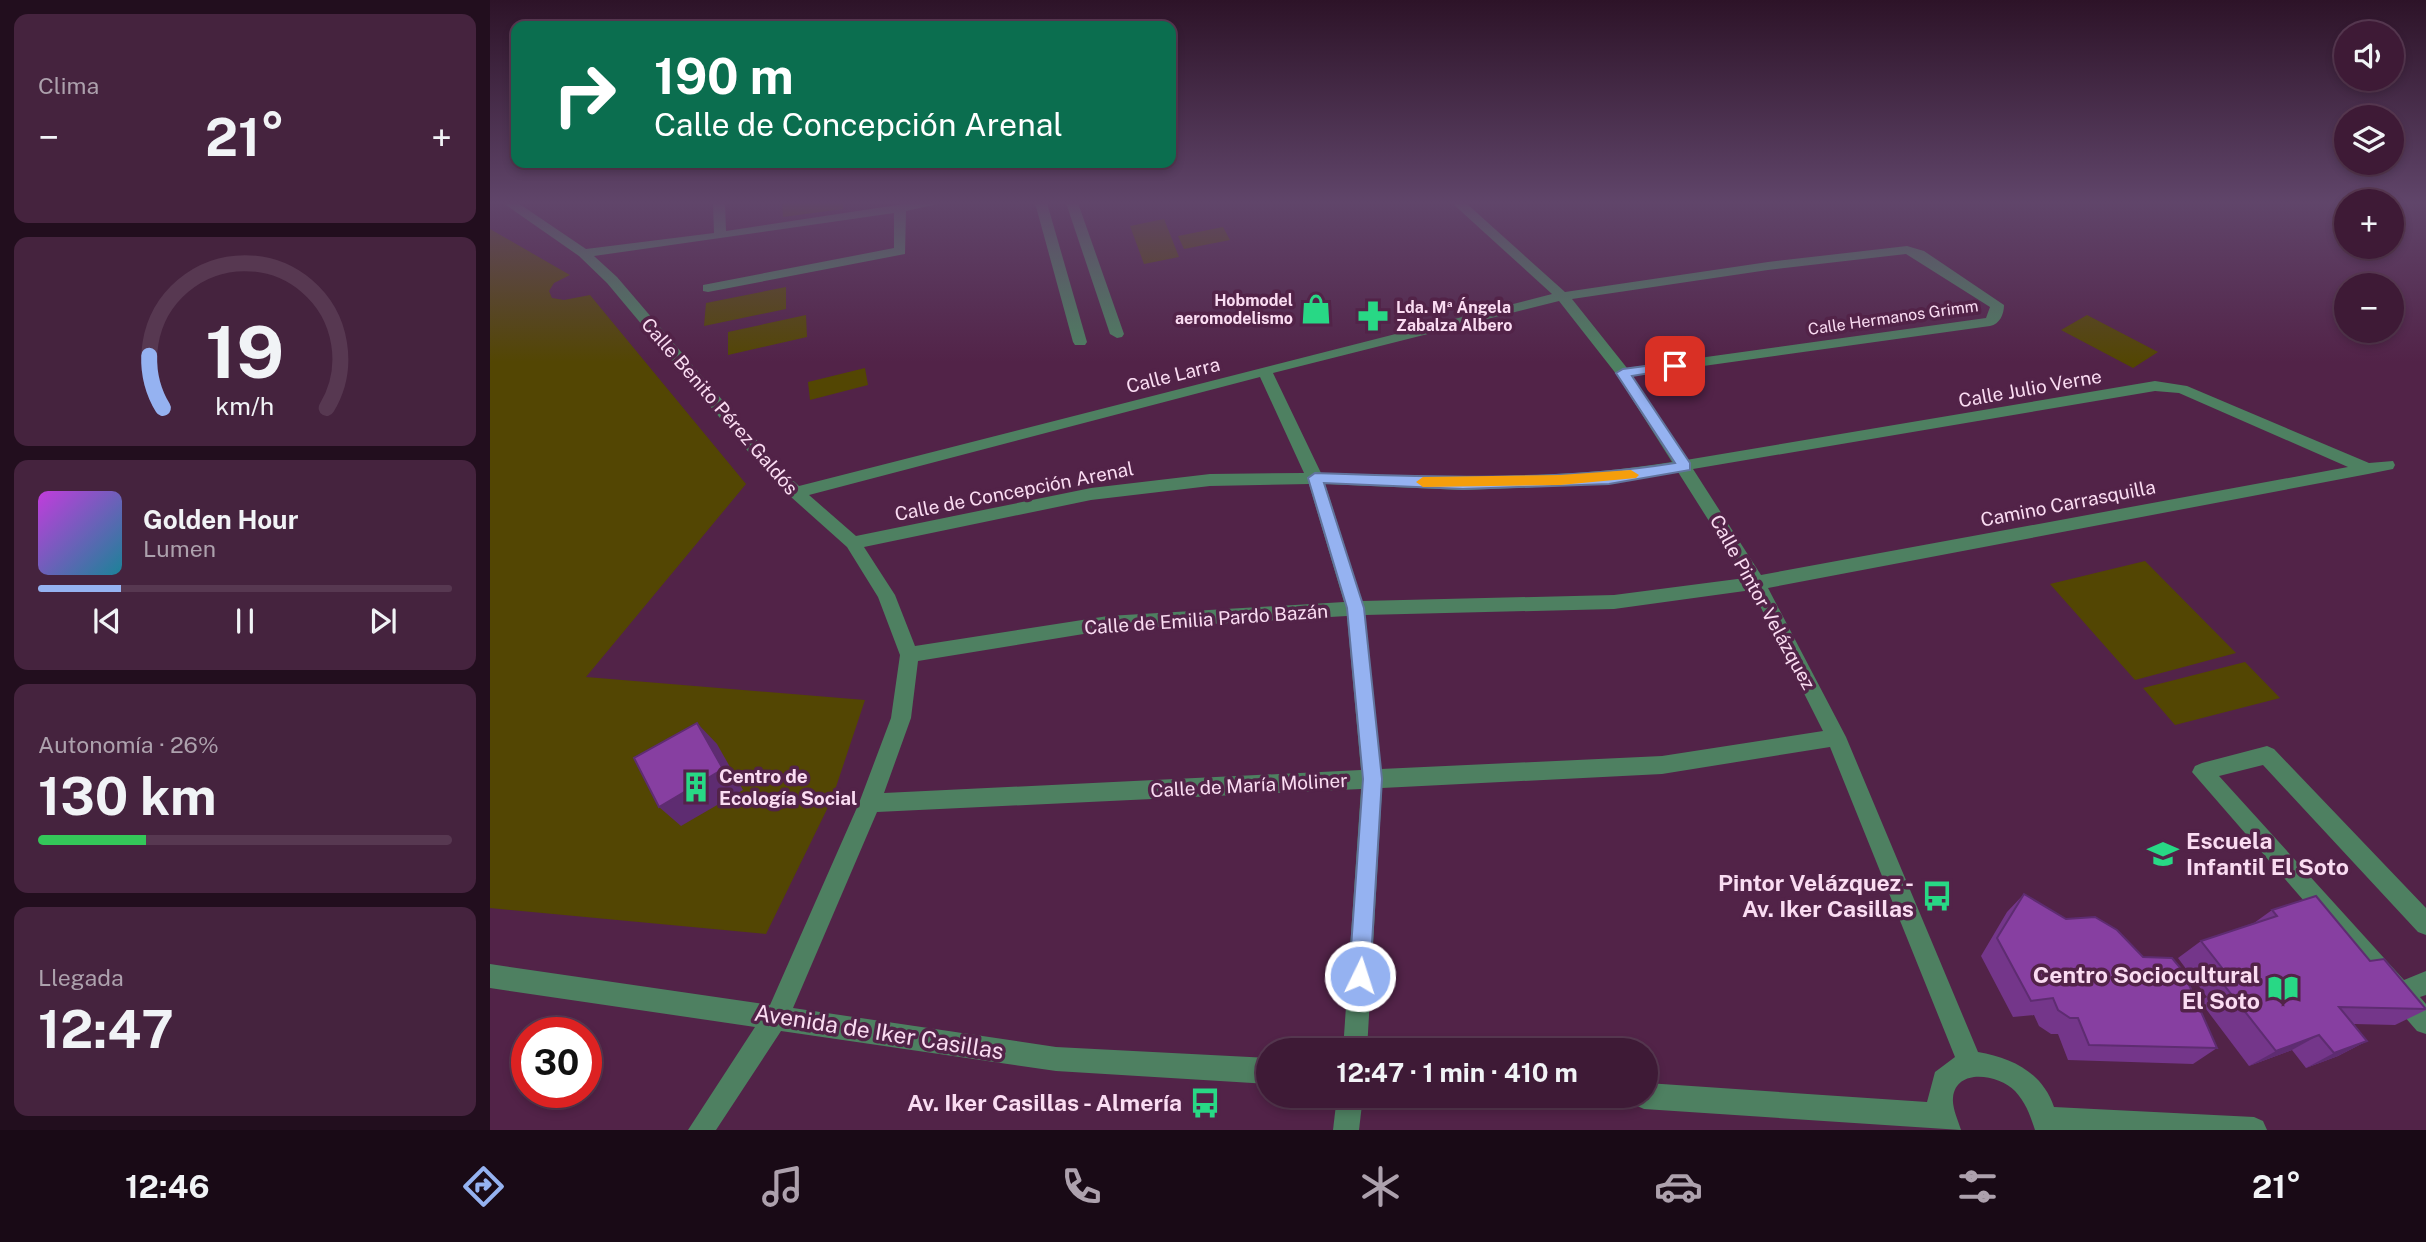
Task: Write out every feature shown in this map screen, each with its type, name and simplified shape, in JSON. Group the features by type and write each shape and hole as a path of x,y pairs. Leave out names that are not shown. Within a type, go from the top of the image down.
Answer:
{"street":[{"name":"Calle Benito Pérez Galdós","path":"587,256 612,280 794,493 853,543 886,595 909,655 901,719 870,803 777,1016 701,1130"},
{"path":"708,288 876,256"},
{"path":"1056,256 1080,342"},
{"path":"1090,256 1117,334"},
{"name":"Calle Pintor Velázquez","path":"1517,256 1562,296 1623,373 1685,466 1757,583 1836,737 1970,1063"},
{"name":"Calle Hermanos Grimm","path":"1562,296 1857,256"},
{"name":"Calle Hermanos Grimm","path":"1623,373 1990,322 1997,313 1997,305 1922,256"},
{"name":"Calle Larra","path":"794,493 1562,296"},
{"path":"1265,371 1315,478 1355,608 1372,779 1356,1038"},
{"name":"Calle Julio Verne","path":"1685,466 2155,386 2182,389 2368,468"},
{"name":"Camino Carrasquilla","path":"1757,583 2387,465"},
{"name":"Calle de Concepción Arenal","path":"853,543 1091,494 1210,480 1315,478 1463,484 1609,478 1685,466"},
{"name":"Calle de Emilia Pardo Bazán","path":"909,655 1108,623 1355,608 1614,602 1757,583"},
{"name":"Calle de María Moliner","path":"870,803 1662,765 1836,737"},
{"path":"2426,924 2267,755 2202,772 2426,1022"},
{"name":"Avenida de Iker Casillas","path":"490,976 1056,1059 1256,1070"},
{"path":"2400,993 2426,983"},
{"path":"1658,1097 1945,1123 1942,1087 1949,1073 1970,1063 1993,1064 2011,1072 2033,1093 2048,1125 2254,1130"},
{"path":"1346,1130 1349,1108"}],"shaded area":[{"path":"490,256 536,256 570,275 554,283 549,291 552,298 564,300 590,295 746,484 586,677 865,700 832,799 766,934 490,908"},
{"path":"1141,256 1179,257 1144,264"},
{"path":"786,287 786,309 704,326 706,303"},
{"path":"806,315 807,337 728,355 728,332"},
{"path":"2087,315 2158,352 2133,368 2061,330"},
{"path":"865,368 868,385 810,400 808,382"},
{"path":"2145,561 2236,653 2135,680 2050,584"},
{"path":"2245,662 2280,698 2175,725 2143,688"}],"building":[{"path":"697,723 723,769 659,807 634,758"},
{"path":"2024,894 2066,919 2095,917 2117,930 2143,957 2172,958 2183,971 2217,1048 2089,1045 2078,1018 2070,1018 2058,1010 2053,998 2031,1001 1997,938"},
{"name":"Centro Sociocultural El Soto","path":"2316,896 2370,961 2384,959 2426,1009 2339,1007 2367,1041 2334,1053 2319,1035 2276,1051 2224,985 2233,982 2201,941 2277,916 2272,910"}],"slow traffic":[{"path":"1423,482 1463,484 1631,475"}],"place":[{"name":"Hobmodel aeromodelismo","path":"1316,309"},
{"name":"Lda. Mª Ángela Zabalza Albero","path":"1373,316"},
{"name":"Centro de Ecología Social","path":"696,787"},
{"name":"Escuela Infantil El Soto","path":"2163,854"},
{"name":"Pintor Velázquez - Av. Iker Casillas","path":"1937,896"},
{"name":"Centro Sociocultural El Soto","path":"2283,988"},
{"name":"Av. Iker Casillas - Almería","path":"1205,1103"}],"route":[{"path":"1360,976 1372,779 1355,608 1315,478 1463,484 1609,478 1685,466 1623,373 1675,366"}]}
